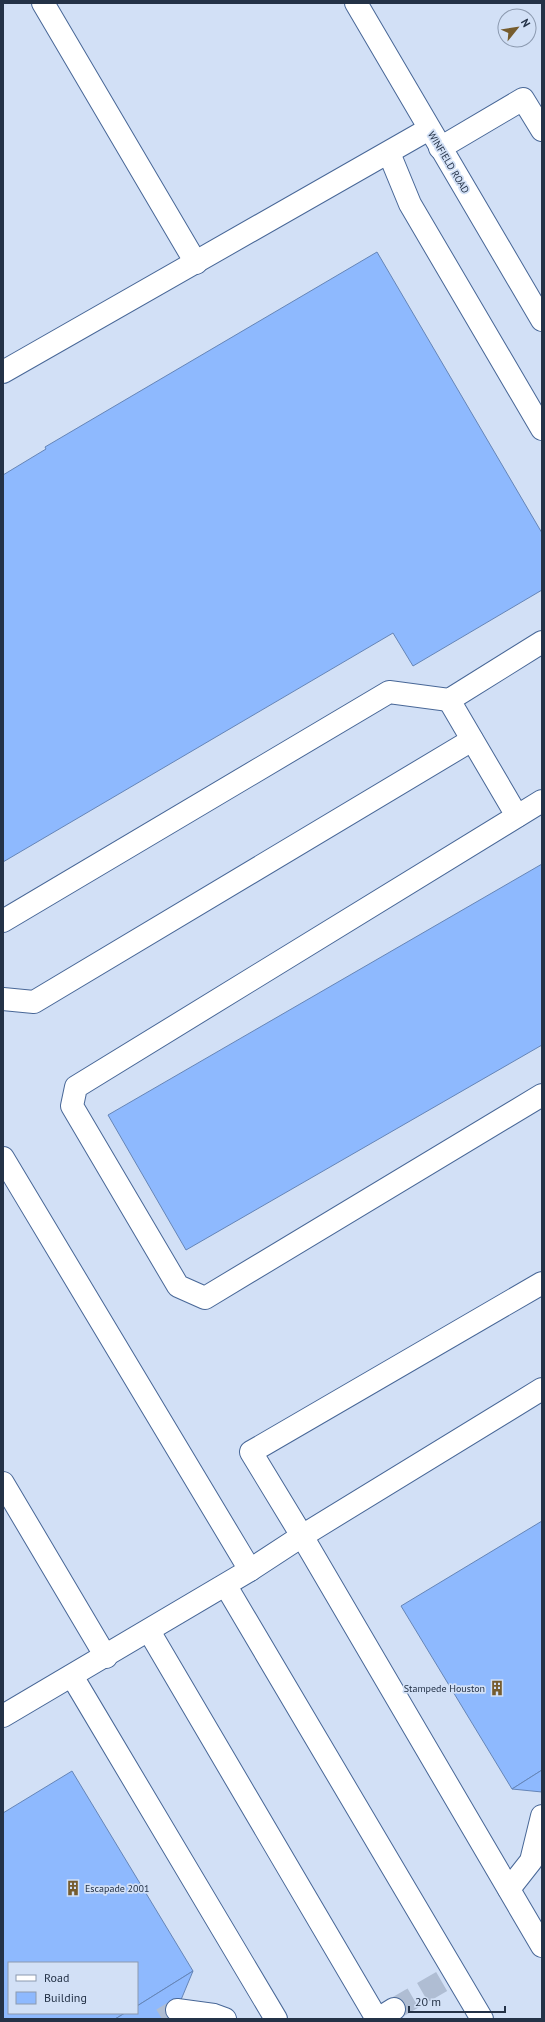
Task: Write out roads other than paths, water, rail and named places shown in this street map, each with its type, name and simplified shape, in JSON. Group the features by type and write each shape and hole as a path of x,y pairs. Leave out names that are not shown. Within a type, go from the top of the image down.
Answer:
{"street":[{"path":"43,3 196,263"},
{"name":"WINFIELD ROAD","path":"356,3 440,148 539,308"},
{"path":"440,148 523,98 542,130"},
{"path":"3,372 429,129"},
{"path":"389,152 410,204 542,429"},
{"path":"3,921 389,692 449,700 542,642"},
{"path":"449,700 517,816"},
{"path":"3,999 34,1002 472,740"},
{"path":"542,801 76,1087 72,1106 178,1286 206,1298 542,1095"},
{"path":"3,1158 250,1570"},
{"path":"539,1932 510,1889 251,1452 542,1283"},
{"path":"4,1712 106,1657 226,1586 302,1536 542,1390"},
{"path":"3,1483 106,1657"},
{"path":"226,1586 451,1976 482,2019"},
{"path":"149,1631 383,2016"},
{"path":"72,1676 276,2019"},
{"path":"510,1889 531,1861 542,1816"},
{"path":"177,2010 214,2015 225,2019"}],"tunnel":[{"path":"394,2009 446,1979"},
{"path":"162,2019 177,2010"}],"place":[{"name":"Stampede Houston","path":"497,1688"},
{"name":"Escapade 2001","path":"73,1888"}]}
